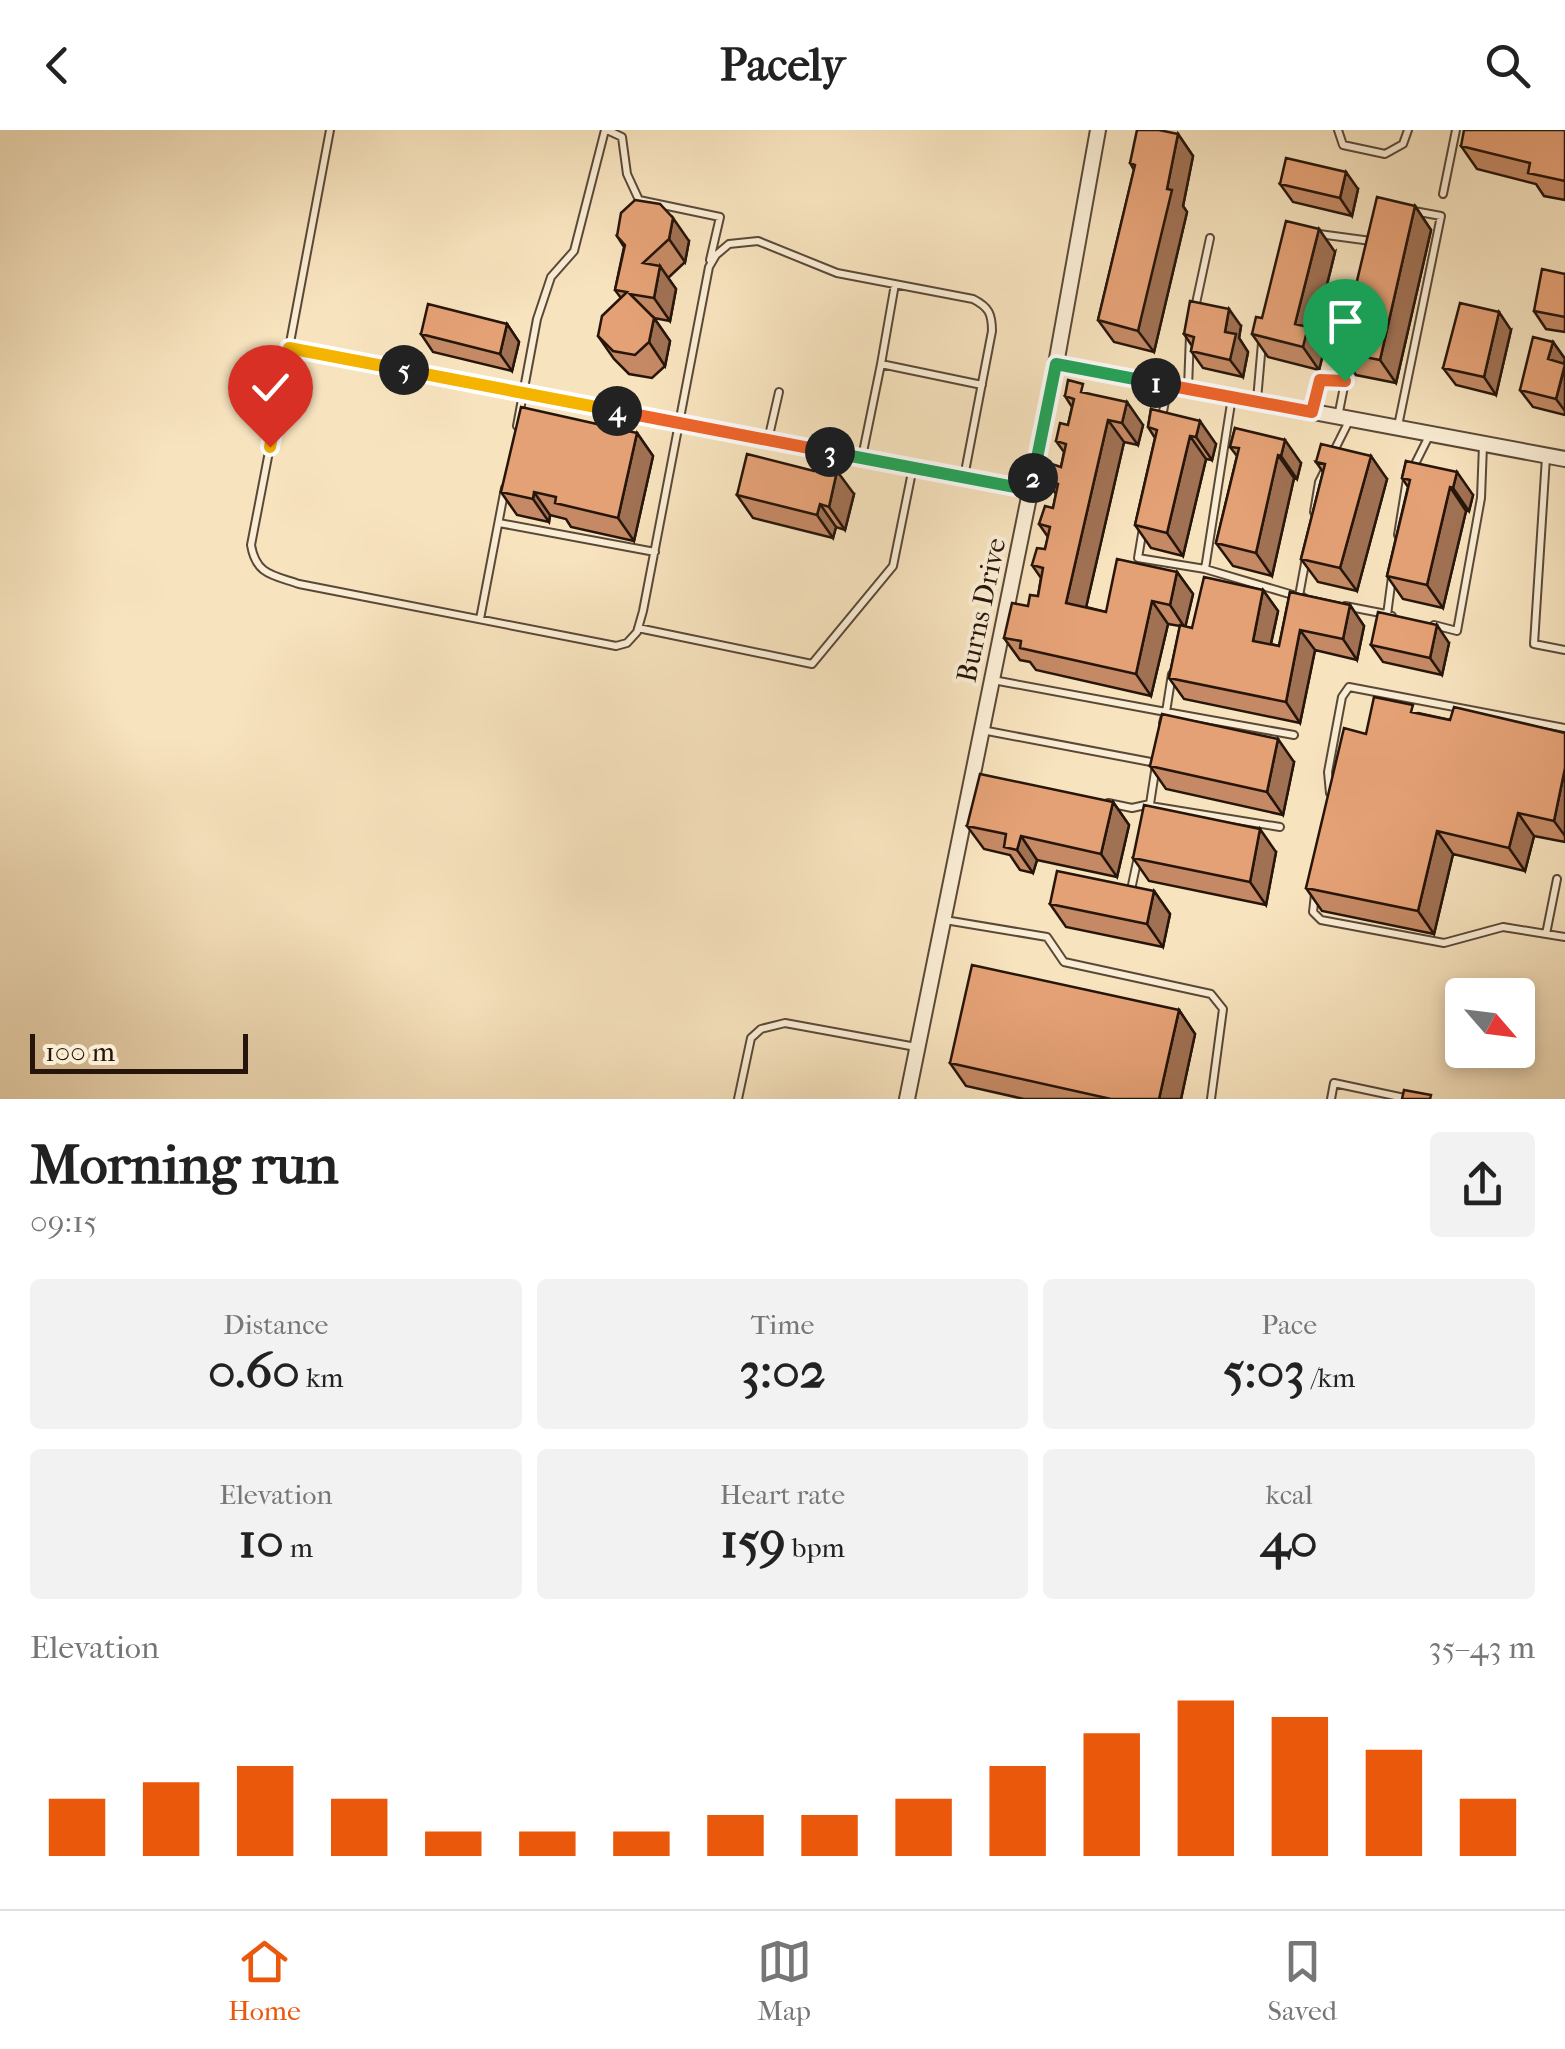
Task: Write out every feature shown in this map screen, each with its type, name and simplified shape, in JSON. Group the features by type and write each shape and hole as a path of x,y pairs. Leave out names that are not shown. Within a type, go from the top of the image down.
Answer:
{"street":[{"name":"Burns Drive","path":"907,1099 1056,364 1098,130"},
{"path":"1056,364 1565,458"}],"lane":[{"path":"330,130 251,545 254,562 266,573 299,584 616,646 627,644 638,628 655,552 720,217 639,200 627,174 622,137 606,130 574,251 551,276 537,319 516,430"},
{"path":"1338,130 1343,145 1385,154 1404,144 1408,130"},
{"path":"1443,194 1456,130"},
{"path":"1398,428 1441,216 1399,208"},
{"path":"1368,260 1374,230"},
{"path":"1305,232 1372,241"},
{"path":"1193,318 1210,238"},
{"path":"708,267 729,244 758,241 837,273 974,299 985,305 992,316 992,331 964,477"},
{"path":"862,458 895,284"},
{"path":"1188,389 1190,328"},
{"path":"1256,402 1262,340"},
{"path":"289,348 1031,490"},
{"path":"1312,520 1319,482 1344,418 1350,353"},
{"path":"880,364 982,385"},
{"path":"1312,412 1320,380 1345,381"},
{"path":"1161,424 1168,385"},
{"path":"768,440 779,392"},
{"path":"1205,569 1232,397"},
{"path":"1397,540 1404,484 1430,434"},
{"path":"1422,623 1457,631 1481,498 1483,444"},
{"path":"1546,455 1534,644 1565,650"},
{"path":"638,628 812,664 893,566 913,467"},
{"path":"480,619 506,486"},
{"path":"1144,520 1138,558 1205,569 1317,600"},
{"path":"498,522 655,552"},
{"path":"1299,596 1309,539"},
{"path":"1388,615 1395,559"},
{"path":"1334,604 1405,619"},
{"path":"1162,725 1174,662"},
{"path":"992,679 1294,735"},
{"path":"1331,804 1328,772 1342,696 1350,687 1565,728"},
{"path":"982,730 1156,763"},
{"path":"1146,820 1159,744"},
{"path":"972,778 990,782"},
{"path":"1096,801 1132,808 1150,804 1280,827"},
{"path":"1132,885 1139,853"},
{"path":"1546,934 1557,879"},
{"path":"1316,890 1313,912 1321,920 1444,943 1504,927 1565,937"},
{"path":"943,920 1048,938 1064,962 1211,994 1223,1010 1212,1099"},
{"path":"738,1099 751,1038 770,1025 786,1022 918,1047"},
{"path":"1330,1099 1334,1083 1410,1099"}],"building":[{"path":"1137,130 1178,134 1167,189 1172,190 1138,331 1098,320 1135,165 1130,163"},
{"path":"1464,130 1565,130 1565,181 1528,173 1530,163 1461,146"},
{"path":"1286,158 1346,172 1340,198 1280,184"},
{"path":"1377,197 1415,206 1380,360 1340,352"},
{"path":"635,200 660,204 673,218 669,239 643,263 660,266 654,298 630,294 654,318 649,342 635,355 613,351 598,336 602,316 627,292 615,290 625,245 617,236 621,213"},
{"path":"1286,221 1319,229 1295,324 1308,327 1303,347 1252,334 1256,317 1262,318"},
{"path":"1542,269 1565,274 1565,317 1534,311"},
{"path":"1190,301 1229,309 1225,332 1236,334 1230,360 1191,351 1194,337 1184,334"},
{"path":"1460,303 1499,312 1484,377 1443,368"},
{"path":"428,304 507,324 500,354 421,334"},
{"path":"1533,337 1553,342 1548,359 1565,364 1556,399 1520,390"},
{"path":"1068,380 1083,384 1081,392 1127,402 1122,423 1108,420 1066,603 1106,612 1117,559 1177,572 1170,605 1152,601 1136,674 1020,648 1021,641 1004,638 1012,603 1028,606 1030,595 1038,596 1043,568 1032,565 1037,548 1045,549 1050,527 1039,524 1045,506 1053,508 1058,484 1048,482 1052,464 1061,467 1066,444 1056,441 1060,423 1068,425 1074,399 1065,396"},
{"path":"521,407 637,433 618,518 555,503 556,497 534,492 533,499 501,492"},
{"path":"1151,409 1200,421 1196,437 1190,436 1167,533 1135,525 1157,430 1148,427"},
{"path":"1235,428 1285,440 1281,456 1278,455 1256,553 1216,543 1239,448 1230,447"},
{"path":"1321,444 1371,456 1340,568 1301,559 1325,464 1316,462"},
{"path":"747,454 814,471 816,466 837,471 829,507 820,504 817,515 737,495"},
{"path":"1406,461 1457,472 1427,585 1387,576 1410,480 1402,478"},
{"path":"1204,577 1263,590 1253,641 1279,646 1290,592 1350,605 1343,639 1300,630 1286,702 1169,678 1180,625 1192,628"},
{"path":"1378,612 1437,625 1430,658 1371,645"},
{"path":"1374,697 1413,705 1411,712 1450,720 1454,707 1565,733 1565,768 1554,821 1518,813 1509,848 1437,831 1418,911 1306,888 1344,728 1366,734"},
{"path":"1162,714 1278,739 1267,792 1150,766"},
{"path":"980,774 1113,802 1101,854 1021,836 1017,850 1004,847 1006,834 967,826"},
{"path":"1144,805 1260,829 1250,882 1133,858"},
{"path":"1057,871 1154,891 1147,924 1050,904"},
{"path":"972,965 1179,1010 1159,1099 1111,1099 950,1063"},
{"path":"1404,1090 1431,1095 1430,1099 1402,1099"}],"route":[{"path":"270,447 289,348 1031,490 1056,364 1312,412 1320,380 1345,381"}]}
